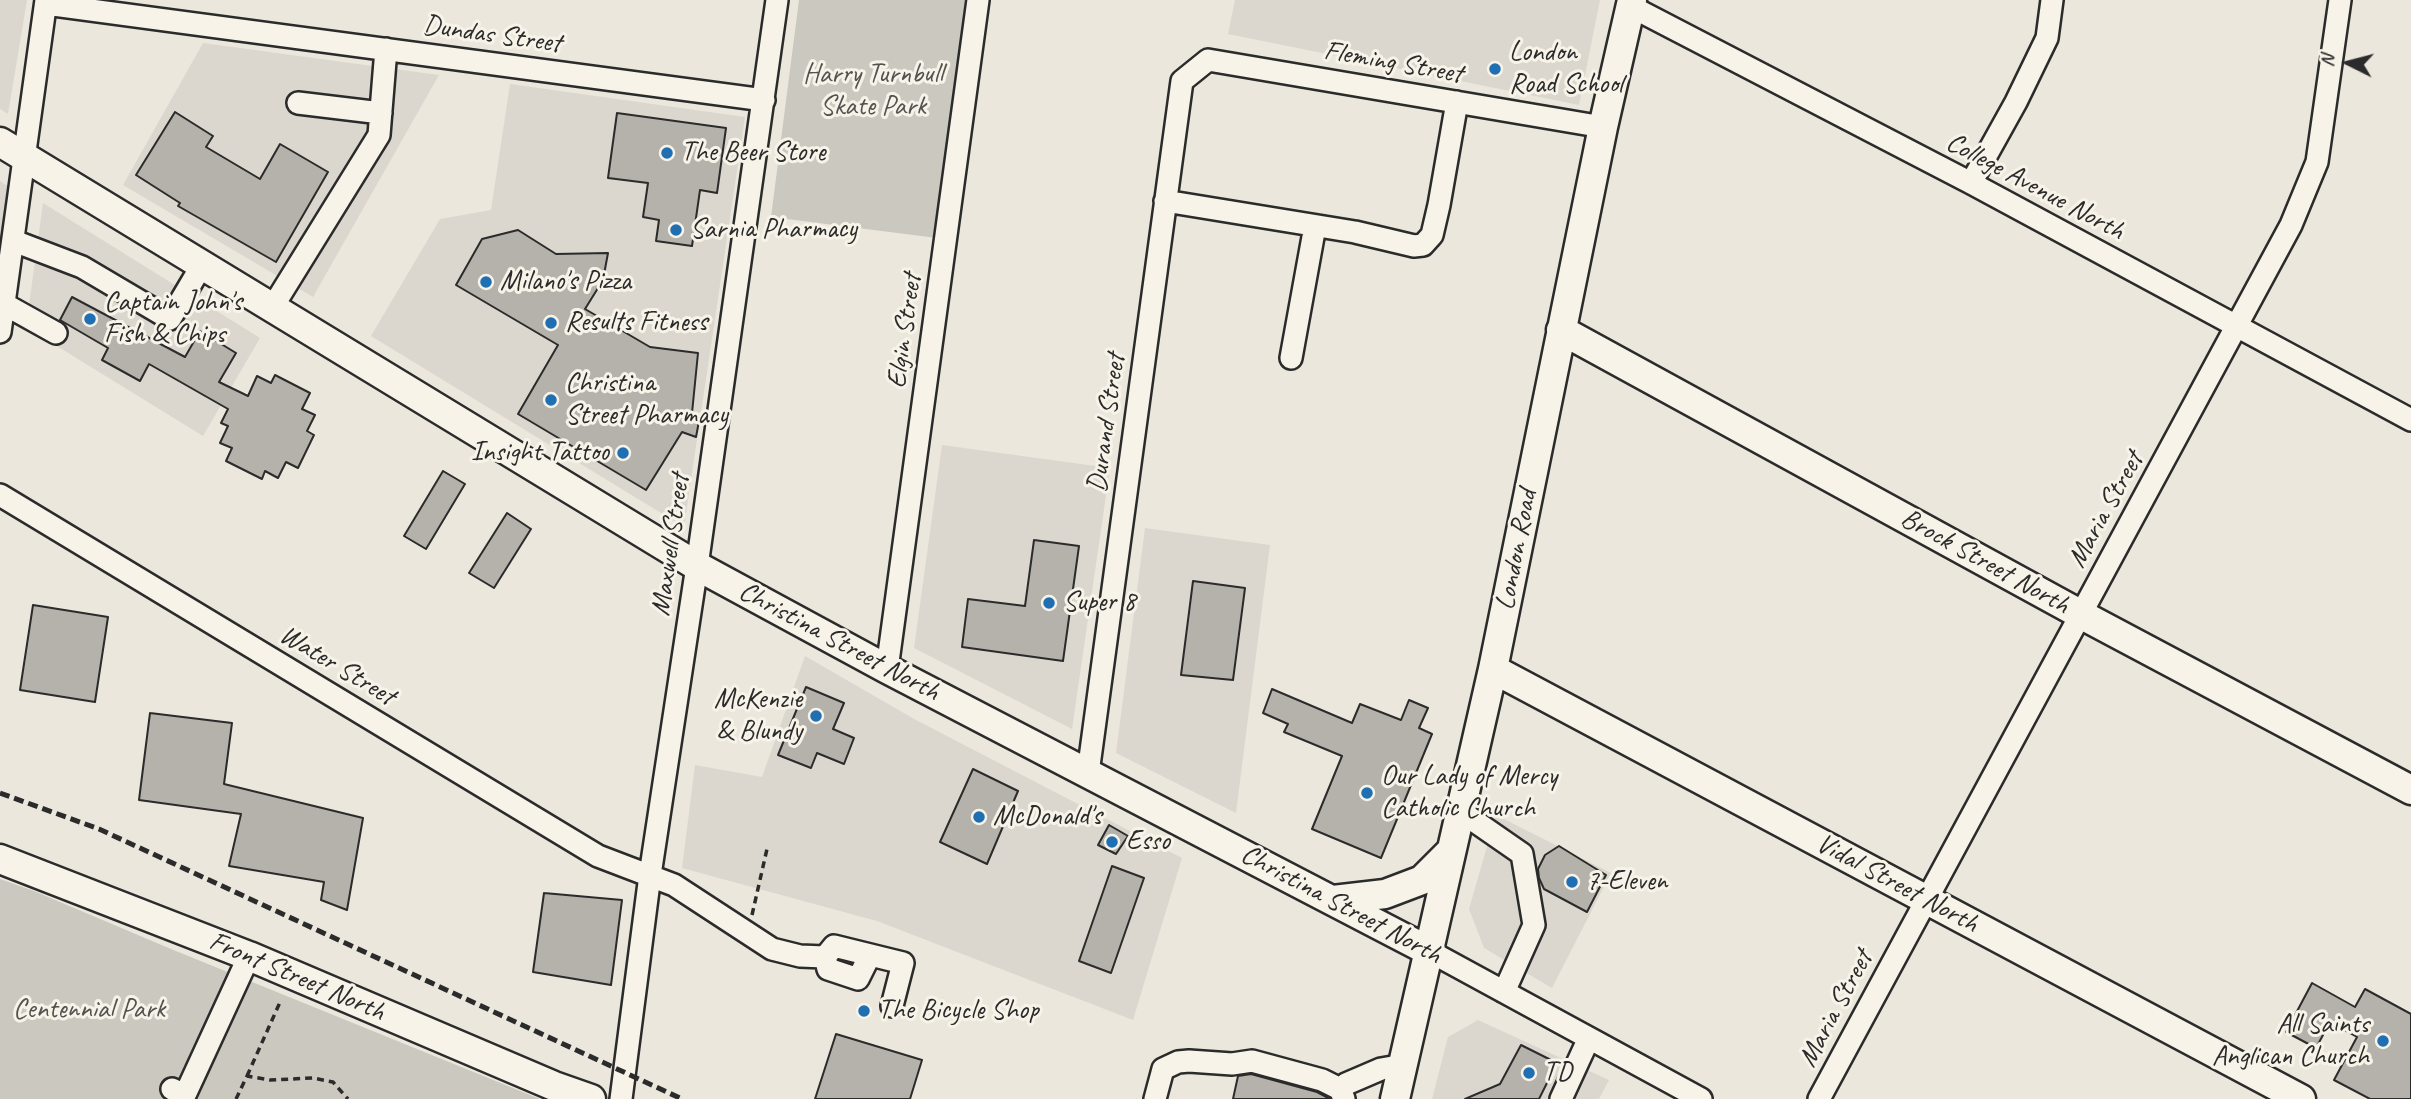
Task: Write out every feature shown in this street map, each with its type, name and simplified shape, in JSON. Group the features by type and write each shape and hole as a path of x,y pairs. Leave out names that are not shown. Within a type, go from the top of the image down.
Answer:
{"main road":[{"name":"London Road","path":"1395,1099 1493,668 1603,127 1631,3"},
{"name":"Christina Street North","path":"0,142 697,566 887,669 1429,951"},
{"name":"Brock Street North","path":"1561,330 2080,614 2411,790"},
{"name":"Vidal Street North","path":"1493,668 2301,1099"},
{"path":"1333,900 1385,894 1422,880 1451,851"},
{"name":"Front Street North","path":"0,859 249,956 542,1081 591,1099"}],"street":[{"name":"Maxwell Street","path":"621,1099 650,875 697,566 777,0"},
{"name":"Elgin Street","path":"887,669 978,0"},
{"path":"1971,183 2016,102 2047,38 2052,0"},
{"name":"Maria Street","path":"1819,1099 2291,225 2317,162 2340,0"},
{"name":"Dundas Street","path":"46,2 764,100"},
{"path":"0,332 46,2"},
{"name":"College Avenue North","path":"1631,3 2411,420"},
{"path":"272,308 379,135 386,50"},
{"name":"Fleming Street","path":"1181,82 1208,60 1603,127"},
{"name":"Durand Street","path":"1088,773 1181,82"},
{"path":"1165,201 1415,246 1423,244 1432,235 1457,102"},
{"path":"298,103 381,113"},
{"path":"1291,358 1315,226"},
{"path":"13,241 82,267 170,319 202,265"},
{"path":"4,304 56,332"},
{"name":"Water Street","path":"0,495 598,856 674,885 772,949 800,956 825,957 834,946 903,963 892,1006"},
{"path":"1460,811 1522,854 1534,925 1504,992"},
{"name":"Christina Street North","path":"1429,951 1701,1099"},
{"path":"172,1089 185,1095 204,1038 249,956"},
{"path":"1560,1099 1589,1038"},
{"path":"1155,1099 1163,1069 1178,1062 1232,1064 1252,1060 1322,1080 1342,1094 1362,1076 1404,1065"}],"path":[{"path":"756,900 767,849"},
{"path":"236,1099 281,1000"},
{"path":"247,1076 270,1080 313,1079 333,1082 348,1099"}],"shaded area":[{"path":"0,0 27,0 8,114 0,109"},
{"name":"London Road School","path":"1235,0 1600,0 1579,105 1228,34"},
{"path":"203,43 439,75 313,297 123,185"},
{"path":"510,84 745,117 684,527 371,336 440,219 491,210"},
{"path":"0,181 15,191 0,259"},
{"path":"43,203 260,338 203,436 26,327"},
{"path":"942,445 1110,468 1072,729 914,648"},
{"path":"1145,528 1270,545 1236,813 1116,753"},
{"path":"805,656 916,720 1182,858 1133,1020 877,921 682,868 695,765 762,777"},
{"path":"1496,815 1611,873 1552,988 1484,948 1469,909"},
{"path":"1478,1020 1609,1080 1599,1099 1432,1099 1448,1037"}],"green space":[{"name":"Harry Turnbull Skate Park","path":"799,0 971,0 937,238 771,217"},
{"name":"Centennial Park","path":"0,879 34,891 540,1099 0,1099"}],"building":[{"path":"175,112 213,136 206,147 260,179 280,144 328,172 276,262 178,206 180,203 136,175"},
{"name":"The Beer Store","path":"617,113 726,128 717,193 700,190 692,246 656,241 659,220 643,217 648,183 608,178"},
{"path":"518,230 556,254 608,253 603,280 585,309 650,347 698,353 692,413 700,416 696,437 682,432 646,490 518,414 558,345 456,285 482,239"},
{"path":"72,297 185,357 200,331 236,353 219,382 248,396 257,376 271,383 275,375 310,393 302,409 315,415 307,431 314,435 298,468 286,462 278,478 265,471 262,479 226,461 232,448 220,443 228,426 221,423 228,409 149,364 140,381 102,360 108,348 60,320"},
{"path":"443,471 465,484 426,549 404,536"},
{"path":"507,513 531,529 494,588 469,573"},
{"name":"Super 8","path":"1034,540 1079,546 1063,661 962,647 968,599 1025,606"},
{"path":"1193,581 1245,588 1233,680 1181,675"},
{"path":"33,605 108,617 95,702 20,690"},
{"name":"McKenzie & Blundy","path":"806,687 844,703 833,729 854,738 844,764 817,753 811,768 778,755"},
{"name":"Our Lady of Mercy Catholic Church","path":"1272,689 1352,723 1360,704 1401,720 1409,700 1428,708 1419,728 1432,734 1381,858 1312,829 1342,756 1284,732 1288,724 1263,713"},
{"path":"150,713 232,723 224,784 363,818 347,910 321,900 324,882 229,866 241,814 139,800"},
{"name":"McDonald's","path":"973,769 1018,791 987,864 940,842"},
{"path":"1109,825 1128,836 1116,854 1098,845"},
{"name":"7-Eleven","path":"1559,846 1606,875 1587,912 1544,889 1539,878 1538,869 1545,855"},
{"path":"1112,866 1144,878 1111,973 1079,961"},
{"path":"544,893 622,900 611,985 533,972"},
{"name":"All Saints Anglican Church","path":"2312,983 2355,1007 2365,989 2411,1014 2411,1099 2370,1099 2334,1080 2357,1037 2330,1022 2316,1048 2286,1032"},
{"path":"836,1034 922,1060 910,1099 815,1099"},
{"name":"TD","path":"1521,1045 1557,1063 1539,1099 1465,1099 1500,1084"},
{"path":"1251,1074 1317,1092 1330,1099 1233,1099 1238,1076"}],"railway":[{"path":"0,793 99,829 682,1099"}],"place":[{"name":"London Road School","path":"1495,69"},
{"name":"The Beer Store","path":"667,153"},
{"name":"Sarnia Pharmacy","path":"676,230"},
{"name":"Milano's Pizza","path":"486,282"},
{"name":"Captain John's Fish & Chips","path":"90,319"},
{"name":"Results Fitness","path":"551,323"},
{"name":"Christina Street Pharmacy","path":"551,400"},
{"name":"Insight Tattoo","path":"623,453"},
{"name":"Super 8","path":"1049,603"},
{"name":"McKenzie & Blundy","path":"816,716"},
{"name":"Our Lady of Mercy Catholic Church","path":"1367,793"},
{"name":"McDonald's","path":"979,817"},
{"name":"Esso","path":"1112,842"},
{"name":"7-Eleven","path":"1572,882"},
{"name":"The Bicycle Shop","path":"864,1011"},
{"name":"All Saints Anglican Church","path":"2383,1041"},
{"name":"TD","path":"1529,1073"}]}
